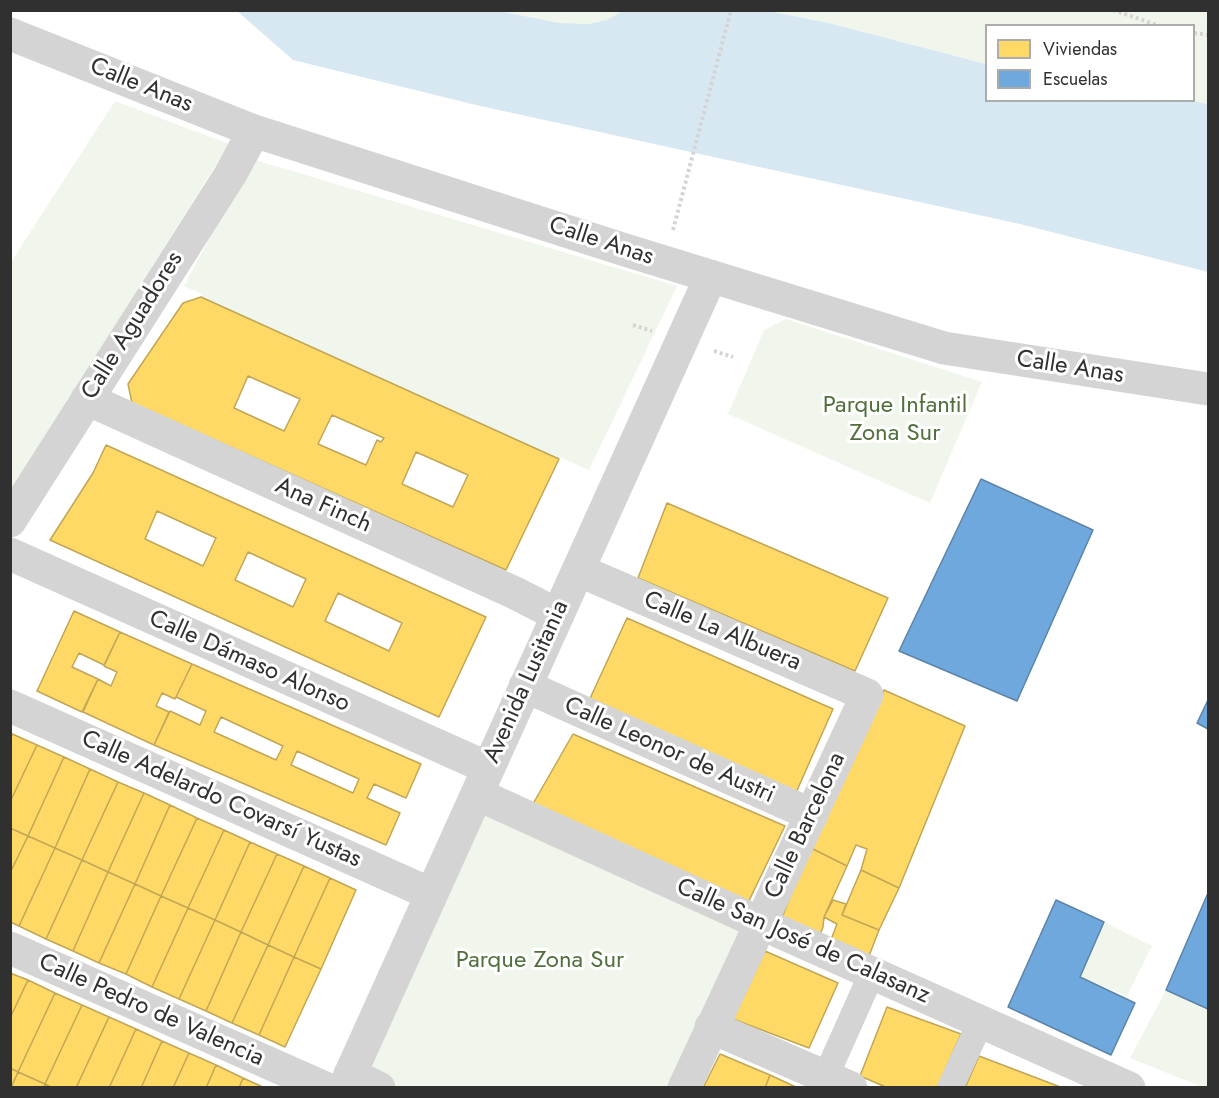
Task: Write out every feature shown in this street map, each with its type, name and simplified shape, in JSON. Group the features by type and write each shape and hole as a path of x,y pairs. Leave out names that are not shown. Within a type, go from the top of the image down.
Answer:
{"street":[{"name":"Calle Anas","path":"10,34 254,131 944,348 1209,389"},
{"name":"Calle Aguadores","path":"10,521 230,175 254,131"},
{"name":"Avenida Lusitania","path":"340,1083 483,781 711,276"},
{"name":"Ana Finch","path":"87,399 515,593 558,615"},
{"name":"Calle Dámaso Alonso","path":"10,554 483,781"},
{"name":"Calle La Albuera","path":"578,570 867,694"},
{"name":"Calle Leonor de Austri","path":"525,686 812,815"},
{"name":"Calle Barcelona","path":"684,1088 867,694"},
{"name":"Calle Adelardo Covarsí Yustas","path":"10,706 431,894"},
{"name":"Calle San José de Calasanz","path":"483,781 760,923 1130,1088"},
{"name":"Calle Pedro de Valencia","path":"10,948 340,1083 379,1088"},
{"path":"711,1026 838,1082 872,973"},
{"path":"950,1088 981,1021"}],"path":[{"path":"672,235 731,10"},
{"path":"1113,10 1154,24"}],"green space":[{"path":"499,11 623,11 606,20 589,24 560,23"},
{"path":"768,11 1208,11 1208,104 1195,102 1195,24 985,24 985,64 829,23"},
{"path":"115,101 229,144 11,491 11,262"},
{"path":"252,159 677,286 589,470 560,457 559,459 201,297 202,294 184,286"},
{"name":"Parque Infantil Zona Sur","path":"786,319 982,382 930,503 728,414 764,330"},
{"name":"Parque Zona Sur","path":"477,794 760,923 684,1087 344,1088"},
{"path":"1104,922 1152,946 1127,996 1080,977"},
{"path":"1166,990 1208,1009 1208,1087 1202,1087 1130,1058"}],"shaded area":[{"path":"237,11 499,11 560,23 589,24 606,20 623,11 768,11 829,23 985,64 985,102 1195,101 1208,104 1208,272 1020,224 476,105 293,60"}],"building: Viviendas":[{"path":"201,297 559,459 506,570 132,403 128,384 183,303","holes":["248,376 300,399 284,431 234,408","332,415 384,438 381,442 377,440 366,465 318,444","416,452 468,475 453,507 402,484"]},
{"path":"106,445 486,617 439,717 50,540 93,473","holes":["157,511 216,538 203,566 145,539","248,552 306,579 293,607 235,580","338,593 402,623 389,651 325,621"]},
{"path":"667,503 888,598 855,671 638,578"},
{"path":"74,611 120,632 104,665 79,653 72,667 98,679 82,712 37,691"},
{"path":"627,618 833,709 795,795 587,705"},
{"path":"120,632 192,664 175,699 162,693 156,706 169,712 154,745 83,712 98,679 111,686 117,672 104,666"},
{"path":"192,664 421,764 406,798 374,784 367,798 400,813 386,845 154,745 170,711 200,725 206,711 176,697","holes":["221,717 283,746 276,760 214,732","297,751 359,779 353,793 291,765"]},
{"path":"884,690 965,726 899,888 861,870 867,849 856,845 847,866 809,847"},
{"path":"10,733 37,745 10,802"},
{"path":"573,734 785,826 746,907 526,816"},
{"path":"37,745 64,757 28,836 10,828 10,802"},
{"path":"64,757 90,769 55,848 28,836"},
{"path":"90,769 118,782 82,860 55,848"},
{"path":"118,782 144,793 108,872 82,860"},
{"path":"144,793 170,805 135,884 108,872"},
{"path":"170,805 197,818 161,896 135,884"},
{"path":"197,818 224,830 188,908 161,896"},
{"path":"10,828 28,836 10,873"},
{"path":"224,830 250,842 215,920 188,908"},
{"path":"28,836 55,848 19,926 10,922 10,873"},
{"path":"250,842 277,854 241,932 215,920"},
{"path":"809,847 847,866 824,917 817,943 780,923"},
{"path":"55,848 82,860 46,939 19,926"},
{"path":"277,854 304,866 268,945 241,932"},
{"path":"82,860 108,872 73,951 46,939"},
{"path":"304,866 330,878 294,957 268,945"},
{"path":"861,870 899,888 879,930 842,915"},
{"path":"108,872 135,884 99,963 73,951"},
{"path":"330,878 356,890 321,969 294,957"},
{"path":"135,884 161,896 126,974 99,963"},
{"path":"161,896 188,908 152,987 126,974"},
{"path":"833,900 846,904 842,915 879,930 864,969 829,945 837,924 824,917"},
{"path":"188,908 215,920 179,999 152,987"},
{"path":"215,920 241,932 206,1011 179,999"},
{"path":"241,932 268,945 232,1023 206,1011"},
{"path":"268,945 294,957 259,1035 232,1023"},
{"path":"765,951 838,983 809,1048 733,1019"},
{"path":"294,957 321,969 285,1047 259,1035"},
{"path":"10,973 28,980 10,1018"},
{"path":"28,980 55,993 18,1072 10,1068 10,1018"},
{"path":"55,993 82,1005 45,1084 18,1072"},
{"path":"82,1005 109,1017 76,1088 53,1088 45,1084"},
{"path":"887,1007 961,1034 937,1088 888,1088 860,1076"},
{"path":"109,1017 136,1029 109,1088 76,1088"},
{"path":"136,1029 162,1041 141,1088 109,1088"},
{"path":"162,1041 189,1053 173,1088 141,1088"},
{"path":"189,1053 216,1065 206,1088 173,1088"},
{"path":"720,1054 770,1075 765,1088 703,1088"},
{"path":"979,1056 1063,1088 965,1088"},
{"path":"216,1065 243,1078 239,1088 206,1088"},
{"path":"10,1068 18,1072 11,1088 10,1088"},
{"path":"18,1072 45,1084 44,1088 11,1088"},
{"path":"770,1075 798,1088 765,1088"},
{"path":"243,1078 265,1088 239,1088"}],"building: Escuelas":[{"path":"981,479 1093,530 1017,701 899,651"},
{"path":"1208,700 1208,729 1197,723"},
{"path":"1208,893 1208,1009 1166,990"},
{"path":"1056,900 1104,922 1080,977 1135,1003 1111,1055 1008,1007"}]}
